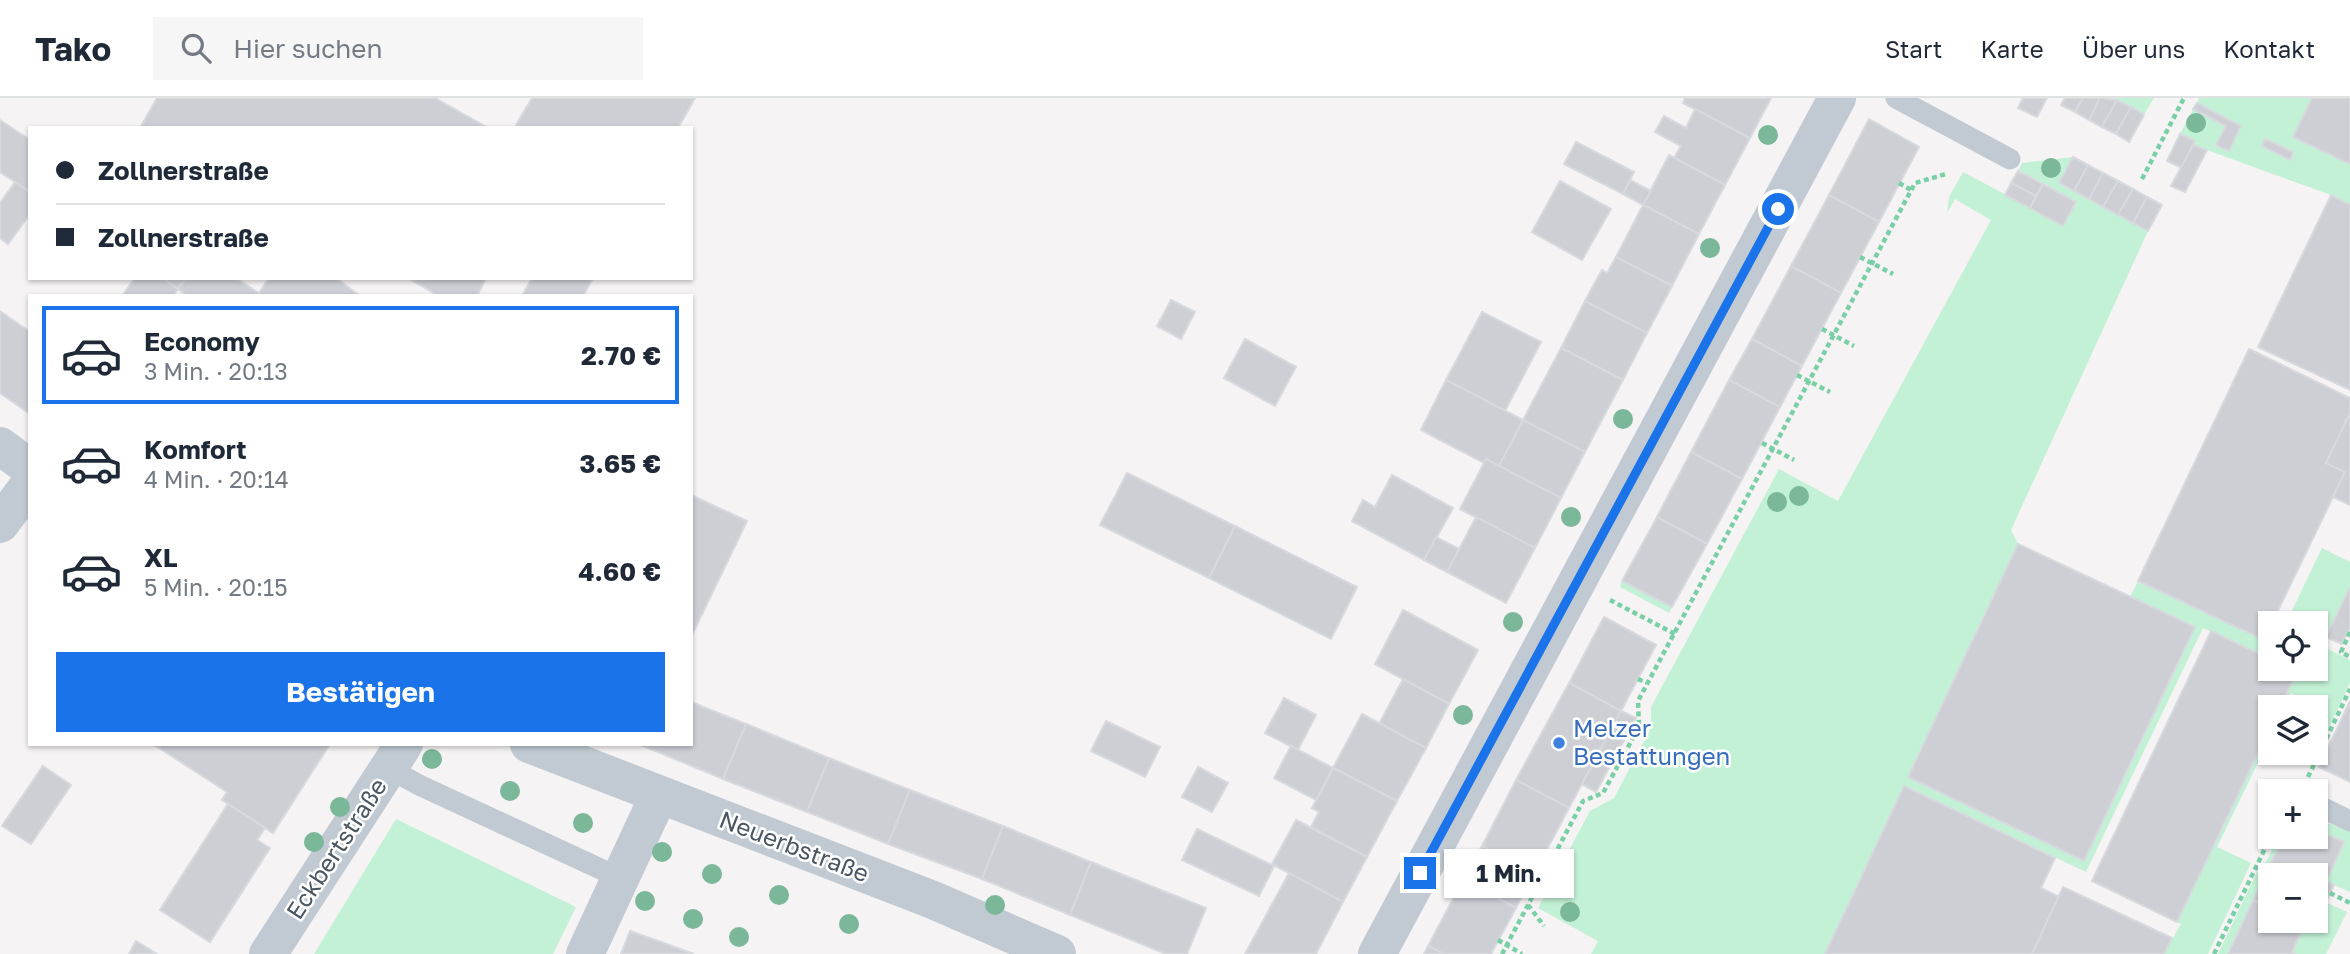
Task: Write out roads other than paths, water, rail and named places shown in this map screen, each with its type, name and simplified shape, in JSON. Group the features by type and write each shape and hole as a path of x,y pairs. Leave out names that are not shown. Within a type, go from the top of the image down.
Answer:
{"street":[{"path":"1377,954 1838,98"},
{"path":"0,446 28,467"},
{"path":"0,524 28,487"},
{"name":"Neuerbstraße","path":"534,746 933,900 1057,954"},
{"name":"Eckbertstraße","path":"268,954 397,756"},
{"path":"585,954 660,795"}],"lane":[{"path":"1896,98 2010,159"},
{"path":"397,756 419,785 620,878"},
{"path":"2328,810 2350,821"}],"place":[{"name":"Melzer Bestattungen","path":"1559,743"}]}
